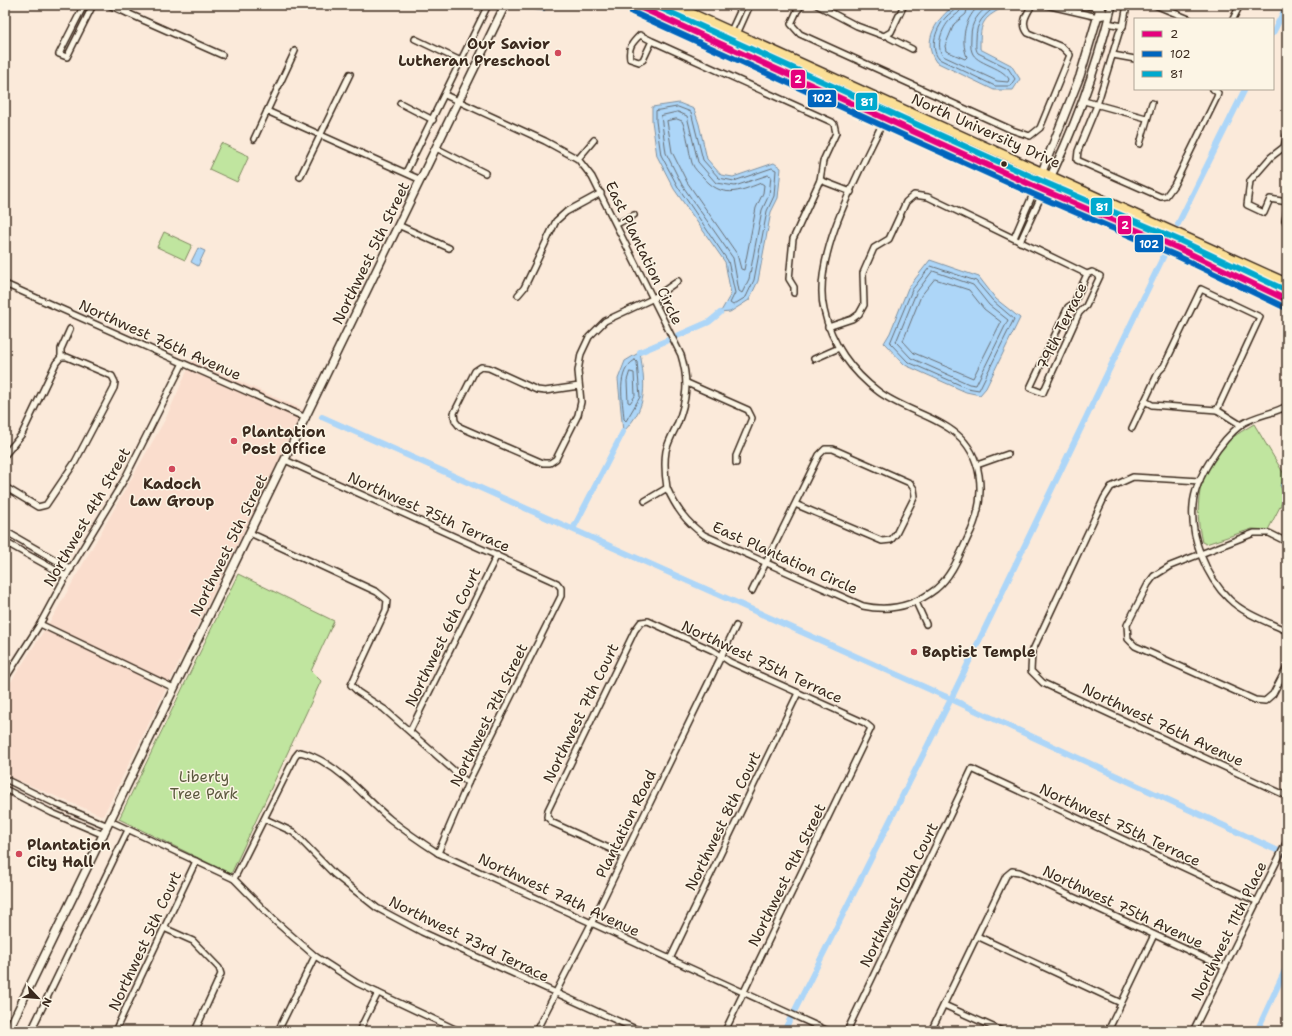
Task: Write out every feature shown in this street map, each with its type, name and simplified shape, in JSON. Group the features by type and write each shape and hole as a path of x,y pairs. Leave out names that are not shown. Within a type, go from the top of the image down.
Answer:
{"main road":[{"name":"North University Drive","path":"635,5 1040,188 1178,248 1287,300"},
{"name":"North University Drive","path":"673,5 1287,284"},
{"path":"713,40 734,32"},
{"path":"1269,291 1275,290 1287,295"}],"street":[{"path":"84,5 60,54 67,57 92,5"},
{"path":"109,5 222,55"},
{"path":"126,13 130,5"},
{"path":"406,172 433,120 488,5"},
{"name":"Northwest 5th Street","path":"8,1031 306,418 398,225 460,101 505,5"},
{"path":"742,5 749,7 734,32 742,5"},
{"path":"802,5 797,11 791,24 800,34 1012,130 1030,136 1040,128 1070,55 1062,47 1028,33 1025,29 1024,20 1032,5"},
{"path":"817,5 857,26 878,35 887,35 912,49"},
{"path":"887,35 891,32 904,5"},
{"path":"1047,5 1098,18 1109,15"},
{"path":"1085,5 1100,7 1109,15"},
{"path":"1014,238 1040,188 1051,176 1084,101 1112,5"},
{"path":"1127,5 1123,26 1119,33 1097,105 1077,156 1077,160 1161,197 1166,196 1174,185 1217,97 1218,93 1215,90"},
{"path":"1155,5 1187,18"},
{"path":"1234,18 1240,5"},
{"path":"1020,242 1040,188 1042,172 1080,76 1100,7"},
{"path":"76,21 83,24"},
{"path":"1107,23 1123,26"},
{"path":"652,41 643,60 639,62 630,59 628,50 632,42 640,35 832,122 836,126 836,133 823,160 820,180 793,239 789,279 794,287 794,293"},
{"path":"415,39 461,61"},
{"path":"254,139 295,51"},
{"path":"1113,54 1134,59"},
{"path":"300,177 319,135 350,74"},
{"name":"East Plantation Circle","path":"445,95 545,141 578,159 592,177 617,224 681,355 687,383 683,410 666,450 664,469 667,488 675,506 691,526 704,535 765,564 863,606 878,610 897,608 916,602 941,585 952,570 976,520 980,504 981,486 977,465 970,449 957,434 940,422 880,393 853,368 839,348 828,327 822,294 824,270 830,243 851,192 885,118"},
{"path":"1084,101 1146,118"},
{"path":"400,103 433,120"},
{"path":"1140,144 1146,118 1152,103"},
{"path":"267,111 421,180"},
{"path":"885,118 894,113 908,111"},
{"path":"1287,133 1284,147 1271,157 1250,181 1247,205 1264,212 1270,199 1287,202"},
{"path":"578,159 594,140"},
{"path":"436,148 486,173"},
{"path":"820,180 851,192"},
{"path":"518,295 524,288 556,221 566,212 601,194"},
{"path":"828,327 852,319 859,314 864,304 863,273 874,248 889,239 906,202 914,195 928,197 1087,274"},
{"path":"1287,210 1285,221 1287,222"},
{"path":"617,224 634,215"},
{"path":"398,225 449,248"},
{"name":"79th Terrace","path":"1092,272 1100,276 1086,306 1079,313 1043,393 1030,388 1068,307 1074,303 1087,274 1092,272"},
{"path":"579,386 545,391 537,390 489,368 481,367 475,371 454,413 455,421 460,427 543,463 550,463 556,459 578,415 581,402 578,371 581,354 589,337 605,321 652,298 678,281"},
{"name":"Northwest 76th Avenue","path":"5,284 306,418"},
{"path":"1132,428 1201,289 1260,317 1217,410"},
{"path":"5,455 22,434 56,363 61,357 61,349 70,329"},
{"path":"814,359 839,348"},
{"path":"5,488 38,507 46,505 75,462 114,388 112,376 67,357 61,357"},
{"name":"Northwest 4th Street","path":"5,679 40,624 66,576 124,480 184,363"},
{"path":"687,383 748,410 752,418 736,456 736,463"},
{"path":"1145,401 1152,405 1217,410 1241,425"},
{"path":"1287,414 1285,407 1254,417 1241,425 1215,453 1200,481 1193,504 1193,521 1201,554 1215,584 1229,600 1248,612 1287,631"},
{"path":"752,591 818,455 825,449 832,449 910,483 914,489 915,496 896,534 891,540 882,541 795,504"},
{"path":"977,465 1008,454"},
{"name":"Northwest 75th Terrace","path":"285,460 497,555 557,583 561,588"},
{"name":"Northwest 76th Avenue","path":"1200,481 1133,477 1111,487 1104,498 1032,652 1031,672 1043,683 1287,796"},
{"path":"645,501 667,488"},
{"path":"5,531 71,568"},
{"path":"250,533 377,592 387,600 386,610 351,685 358,692 384,709 410,730 468,783"},
{"path":"1287,542 1269,533 1254,533 1216,546 1201,554 1170,566 1154,576 1148,584 1128,625 1128,639 1135,646 1255,700 1265,701 1273,694 1287,667"},
{"path":"5,542 66,576"},
{"name":"Northwest 6th Court","path":"410,730 497,555"},
{"name":"Northwest 7th Street","path":"438,853 468,783 561,596 561,588"},
{"path":"916,602 926,624"},
{"name":"Northwest 75th Terrace","path":"641,622 648,622 714,651 721,657 865,723 871,728"},
{"name":"Northwest 7th Court","path":"624,855 553,823 548,817 548,810 635,630 641,622"},
{"path":"40,624 174,688"},
{"name":"Plantation Road","path":"536,1031 591,924 736,626"},
{"name":"Northwest 8th Court","path":"670,959 798,693"},
{"name":"Northwest 9th Street","path":"725,1031 871,728"},
{"name":"Northwest 74th Avenue","path":"264,819 295,757 299,752 306,753 335,769 354,783 389,818 418,841 438,853 828,1031"},
{"name":"Northwest 75th Terrace","path":"972,769 1258,902"},
{"name":"Northwest 10th Court","path":"847,1031 972,769"},
{"path":"5,779 56,804 128,830 234,879 276,922 314,956 357,983 459,1031"},
{"path":"5,789 104,835"},
{"path":"234,879 264,819"},
{"name":"Northwest 73rd Terrace","path":"264,819 293,832 334,874 377,908 422,932 640,1031"},
{"path":"31,1031 128,830"},
{"name":"Northwest 11th Place","path":"1193,1031 1286,844"},
{"name":"Northwest 5th Court","path":"115,1031 196,861"},
{"name":"Northwest 75th Avenue","path":"977,936 1006,876 1012,871 1019,872 1224,967"},
{"path":"164,928 193,940 220,968 222,974 194,1031"},
{"path":"1108,1031 1154,935"},
{"path":"931,1031 977,936 1122,1003"},
{"path":"278,1031 314,956"},
{"path":"359,1031 378,993"},
{"path":"944,1005 1002,1031"},
{"path":"444,1031 446,1025"}],"shaded area":[{"path":"192,360 304,410 103,816 5,775 5,691 54,615 166,418"}],"green space":[{"path":"221,143 249,156 237,182 209,169"},
{"path":"164,232 192,245 185,260 157,247"},
{"path":"1254,424 1287,479 1280,485 1285,497 1268,530 1252,529 1206,544 1202,542 1198,517 1198,504 1203,479 1214,457 1222,447 1238,434"},
{"name":"Liberty Tree Park","path":"238,574 334,621 311,671 321,681 231,874 119,819"}],"water":[{"path":"526,5 549,5 544,11 530,9"},
{"path":"955,5 1008,5 993,13 985,21 982,26 980,49 1011,65 1020,79 1013,90 994,90 936,62 930,46 933,30 942,16"},
{"path":"679,103 694,109 707,159 721,175 733,177 774,163 781,168 778,198 771,212 758,281 749,300 730,312 720,313 731,294 725,262 674,189 657,156 652,121 652,107"},
{"path":"198,248 205,251 198,266 191,262"},
{"path":"930,260 979,277 996,299 1020,318 986,388 980,395 966,392 905,365 884,343 890,333 908,288"},
{"path":"640,352 644,385 643,395 637,413 623,432 618,379 625,361"},
{"path":"1287,479 1287,498 1280,485"}],"waterway":[{"path":"1274,31 1287,5"},
{"path":"1178,224 1245,90"},
{"path":"795,1010 951,699 1166,251"},
{"path":"677,336 709,322 720,313"},
{"path":"640,352 668,340"},
{"path":"322,417 951,699 1287,855"},
{"path":"573,529 623,432"},
{"path":"1257,1031 1287,966"},
{"path":"784,1031 790,1019"}],"transit line":[{"name":"2","path":"635,5 1036,187 1178,248 1287,300"},
{"name":"81","path":"654,5 1039,180 1181,241 1287,291"},
{"name":"102","path":"632,12 1033,194 1175,255 1284,307"}],"place":[{"name":"Our Savior Lutheran Preschool","path":"558,53"},
{"name":"Plantation Post Office","path":"234,441"},
{"name":"Kadoch Law Group","path":"172,469"},
{"name":"Baptist Temple","path":"914,652"},
{"name":"Plantation City Hall","path":"19,854"}]}
